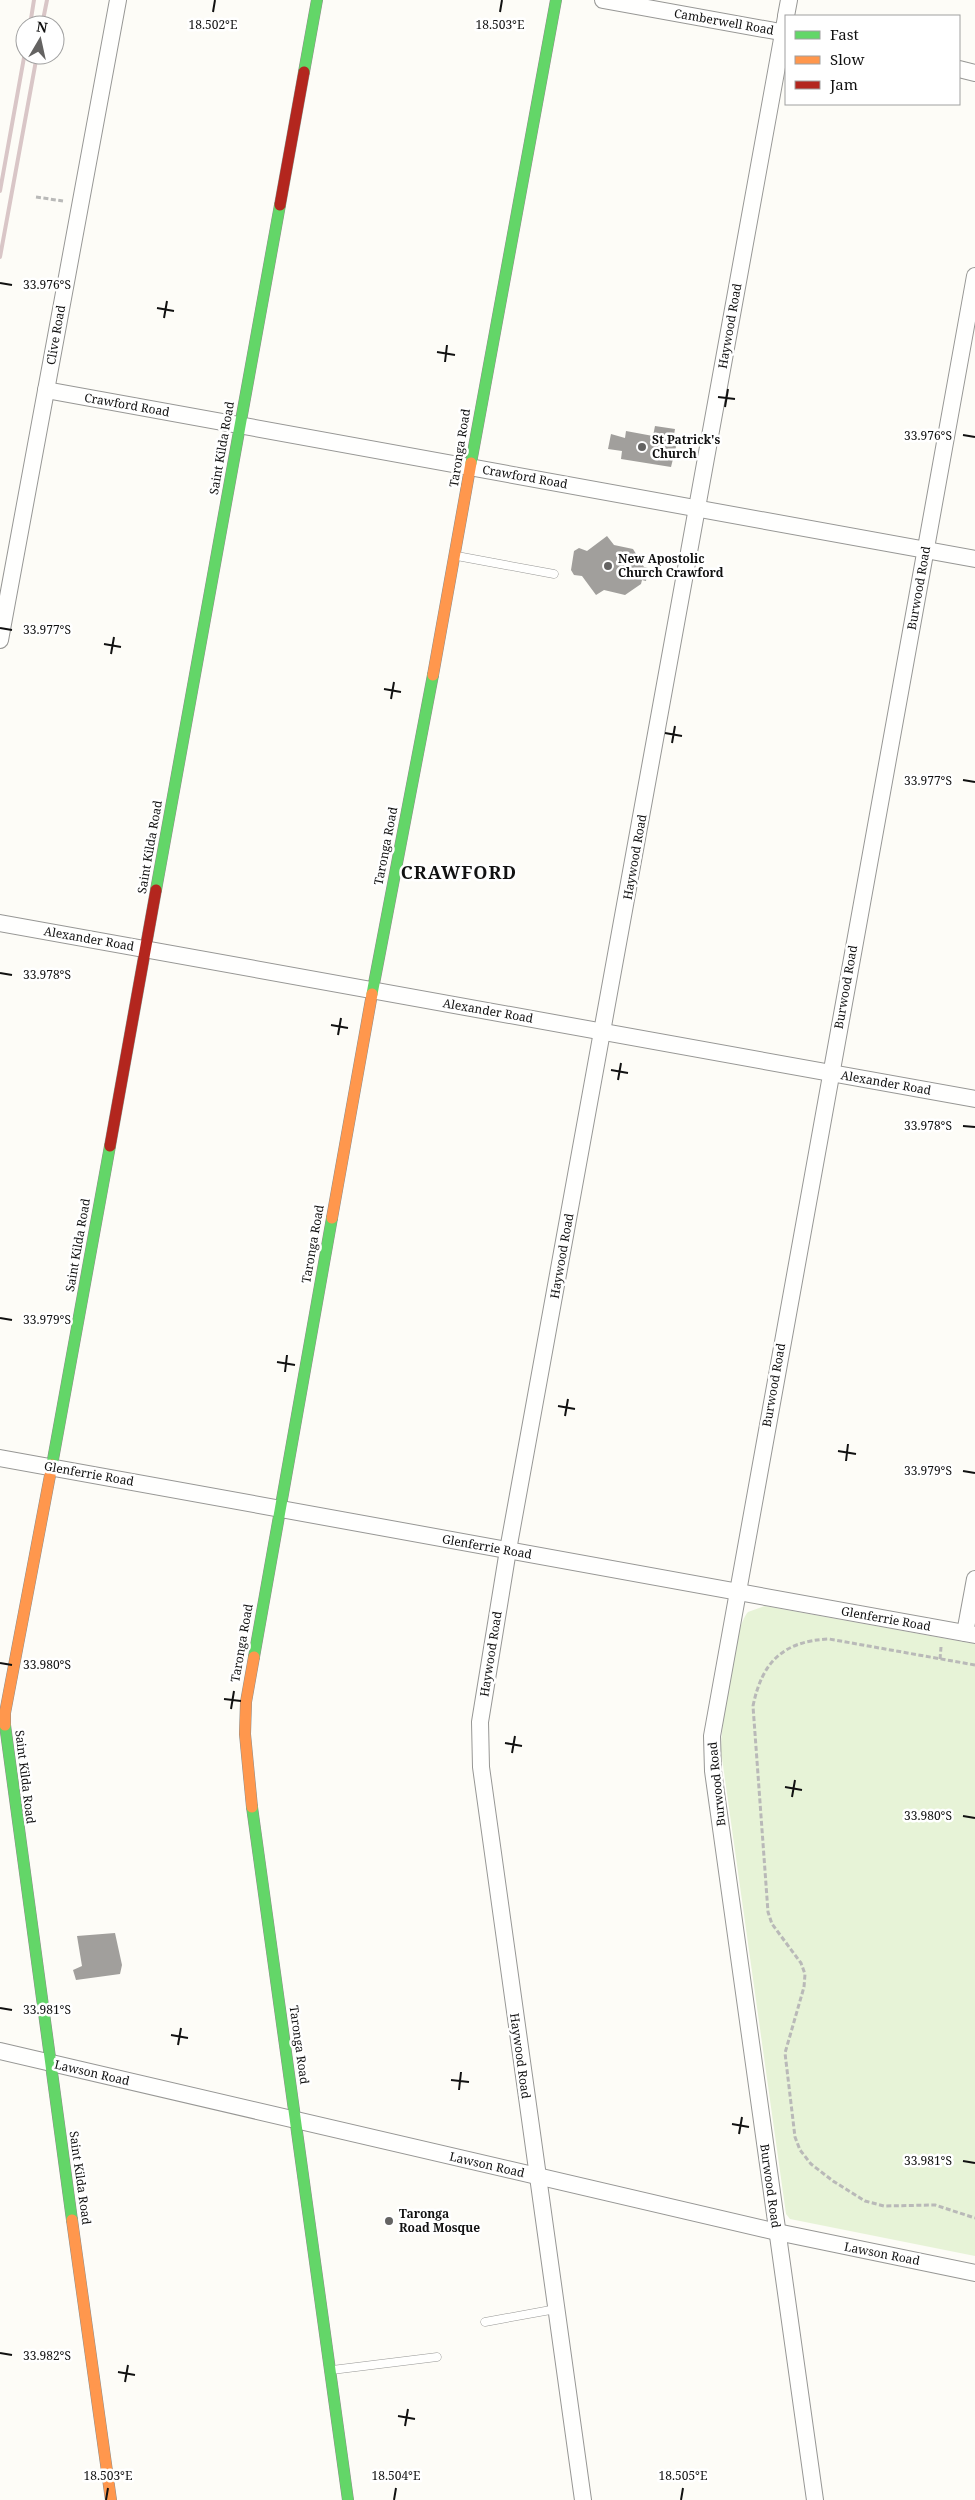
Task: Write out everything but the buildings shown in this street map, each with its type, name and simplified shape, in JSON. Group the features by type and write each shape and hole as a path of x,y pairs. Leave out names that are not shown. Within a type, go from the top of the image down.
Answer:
{"street":[{"name":"Clive Road","path":"0,640 118,0"},
{"name":"Saint Kilda Road","path":"111,2500 5,1725 6,1707 52,1467 317,0"},
{"name":"Taronga Road","path":"348,2500 248,1777 245,1734 248,1685 373,990 455,556 556,0"},
{"name":"Camberwell Road","path":"603,0 785,25"},
{"name":"Haywood Road","path":"787,15 789,0"},
{"name":"Haywood Road","path":"583,2500 536,2176 480,1752 481,1715 508,1550 785,30"},
{"path":"960,69 975,73"},
{"name":"Burwood Road","path":"815,2500 713,1771 714,1722 975,276"},
{"name":"Crawford Road","path":"46,390 975,559"},
{"name":"Alexander Road","path":"0,923 975,1099"},
{"name":"Glenferrie Road","path":"0,1458 970,1634"},
{"path":"970,1634 975,1579"},
{"name":"Lawson Road","path":"0,2051 777,2232 975,2273"}],"lane":[{"path":"455,556 554,574"},
{"path":"486,2322 556,2309"},
{"path":"330,2371 438,2357"}],"path":[{"path":"36,197 70,202"},
{"path":"975,1665 830,1639 808,1641 787,1648 769,1666 756,1691 753,1706 768,1912 772,1924 801,1963 805,1974 804,1987 786,2053 797,2144 811,2164 833,2181 865,2201 884,2206 935,2205 975,2218"}],"green space":[{"path":"765,1606 975,1644 975,2256 790,2219 786,2214 721,1751 729,1678 737,1637 748,1612"}],"railway":[{"path":"32,15 34,0"},
{"path":"44,15 47,0"},
{"path":"0,191 23,65"},
{"path":"0,257 35,65"}],"traffic: fast":[{"path":"304,72 317,0"},
{"path":"471,463 556,0"},
{"path":"156,890 280,205"},
{"path":"372,994 433,675"},
{"path":"52,1465 110,1146"},
{"path":"254,1657 332,1218"},
{"path":"5,1725 72,2220"},
{"path":"252,1807 348,2500"}],"traffic: slow":[{"path":"433,675 471,463"},
{"path":"332,1218 372,994"},
{"path":"5,1725 5,1713 52,1465"},
{"path":"252,1807 245,1734 246,1702 254,1657"},
{"path":"72,2220 111,2500"}],"traffic: jam":[{"path":"280,205 304,72"},
{"path":"110,1146 156,890"}],"place":[{"name":"St Patrick's Church","path":"642,447"},
{"name":"New Apostolic Church Crawford","path":"608,566"},
{"name":"Taronga Road Mosque","path":"389,2221"}],"district":[{"name":"CRAWFORD","path":"459,873"}]}
